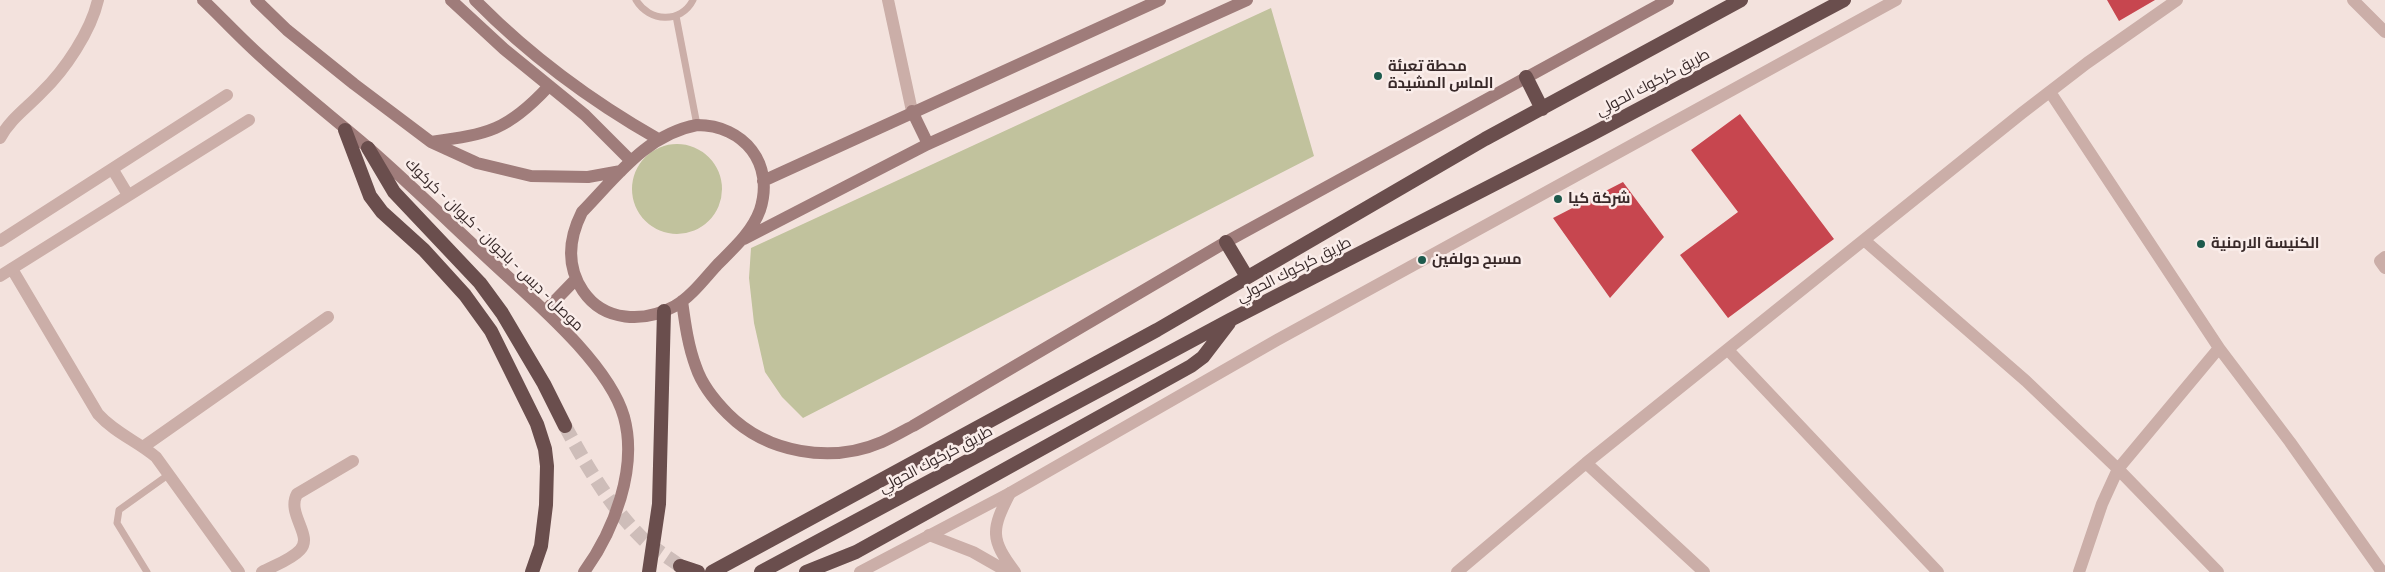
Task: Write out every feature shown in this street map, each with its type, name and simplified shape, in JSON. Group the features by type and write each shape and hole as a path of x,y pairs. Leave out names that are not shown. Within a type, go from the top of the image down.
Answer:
{"highway":[{"name":"طريق كركوك الحولي","path":"712,572 1158,330 1542,108 1741,0"},
{"name":"طريق كركوك الحولي","path":"761,572 1230,320 1549,156 1844,0"},
{"path":"1526,77 1542,108"},
{"path":"346,130 370,196 382,212 424,250 465,295 491,331 537,424 547,466 546,505 541,546 532,572"},
{"path":"368,148 394,192 480,282 502,313 544,384 565,426"},
{"path":"1226,242 1247,277"},
{"path":"649,572 659,504 664,311"},
{"path":"806,572 856,552 1191,366 1203,358 1230,320"},
{"path":"680,566 698,572"}],"main road":[{"name":"موصل - دبس - باجوان - كيوان - كركوك","path":"203,0 264,61 368,148 545,311 606,380 617,399 624,418 628,460 618,506 609,531 584,572"},
{"path":"256,0 287,30 431,142 477,163 530,176 566,178 621,171"},
{"path":"451,0 548,87 585,115 631,161"},
{"path":"476,0 512,34 572,82 610,110 658,139"},
{"path":"763,181 1160,0"},
{"path":"740,242 928,144 1247,0"},
{"path":"682,300 696,369 714,401 741,427 774,445 810,454 846,451 881,442 913,426 1226,242 1668,0"},
{"path":"431,142 472,137 502,126 519,114 548,87"},
{"path":"912,112 928,144"},
{"path":"697,124 722,127 744,140 758,162 763,181 762,199 754,222 740,242 682,300 664,311 641,318 629,318 608,312 590,300 576,279 570,251 576,224 582,212 631,161 658,139 685,127 697,124"},
{"path":"545,311 576,279"}],"street":[{"path":"1,133 17,114 56,78 80,40 98,0"},
{"path":"888,0 912,112"},
{"path":"860,572 1010,493 1286,335 1896,0"},
{"path":"1457,572 1586,463 2050,92 2177,0"},
{"path":"2353,0 2385,32"},
{"path":"2050,92 2219,348 2290,442 2382,572"},
{"path":"0,241 227,95"},
{"path":"0,276 249,120"},
{"path":"113,170 128,195"},
{"path":"1864,240 2026,381 2118,469 2218,572"},
{"path":"2385,257 2380,261 2385,268"},
{"path":"12,269 98,414 110,428 144,447 156,457 239,572"},
{"path":"144,447 328,317"},
{"path":"2079,572 2102,504 2118,469 2219,348"},
{"path":"1728,350 1938,572"},
{"path":"262,572 300,551 304,537 293,508 293,501 297,494 353,461"},
{"path":"1586,463 1699,571"},
{"path":"1010,493 997,521 995,532 1000,553 1016,572"},
{"path":"929,535 973,552 1008,572"}],"lane":[{"path":"636,0 642,9 650,14 667,18 676,16 684,11 693,0"},
{"path":"676,16 697,124"},
{"path":"147,572 117,523 116,516 119,510 168,475"}],"green space":[{"path":"1271,8 1314,156 803,418 782,397 765,372 754,323 749,278 751,248"},
{"path":"677,144 694,147 709,157 719,172 722,189 719,206 709,221 694,231 677,234 660,231 645,221 635,206 632,189 635,172 645,157 660,147"}],"building":[{"path":"2107,0 2155,0 2119,21"},
{"path":"1740,114 1834,239 1728,318 1680,255 1738,212 1691,150"},
{"path":"1623,182 1664,237 1610,298 1553,218"}],"tunnel":[{"path":"565,426 590,471 620,514 643,539 680,566"}],"place":[{"name":"محطة تعبئة الماس المشيدة","path":"1378,76"},
{"name":"شركة كيا","path":"1558,199"},
{"name":"الكنيسة الارمنية","path":"2201,244"},
{"name":"مسبح دولفين","path":"1422,260"}]}
